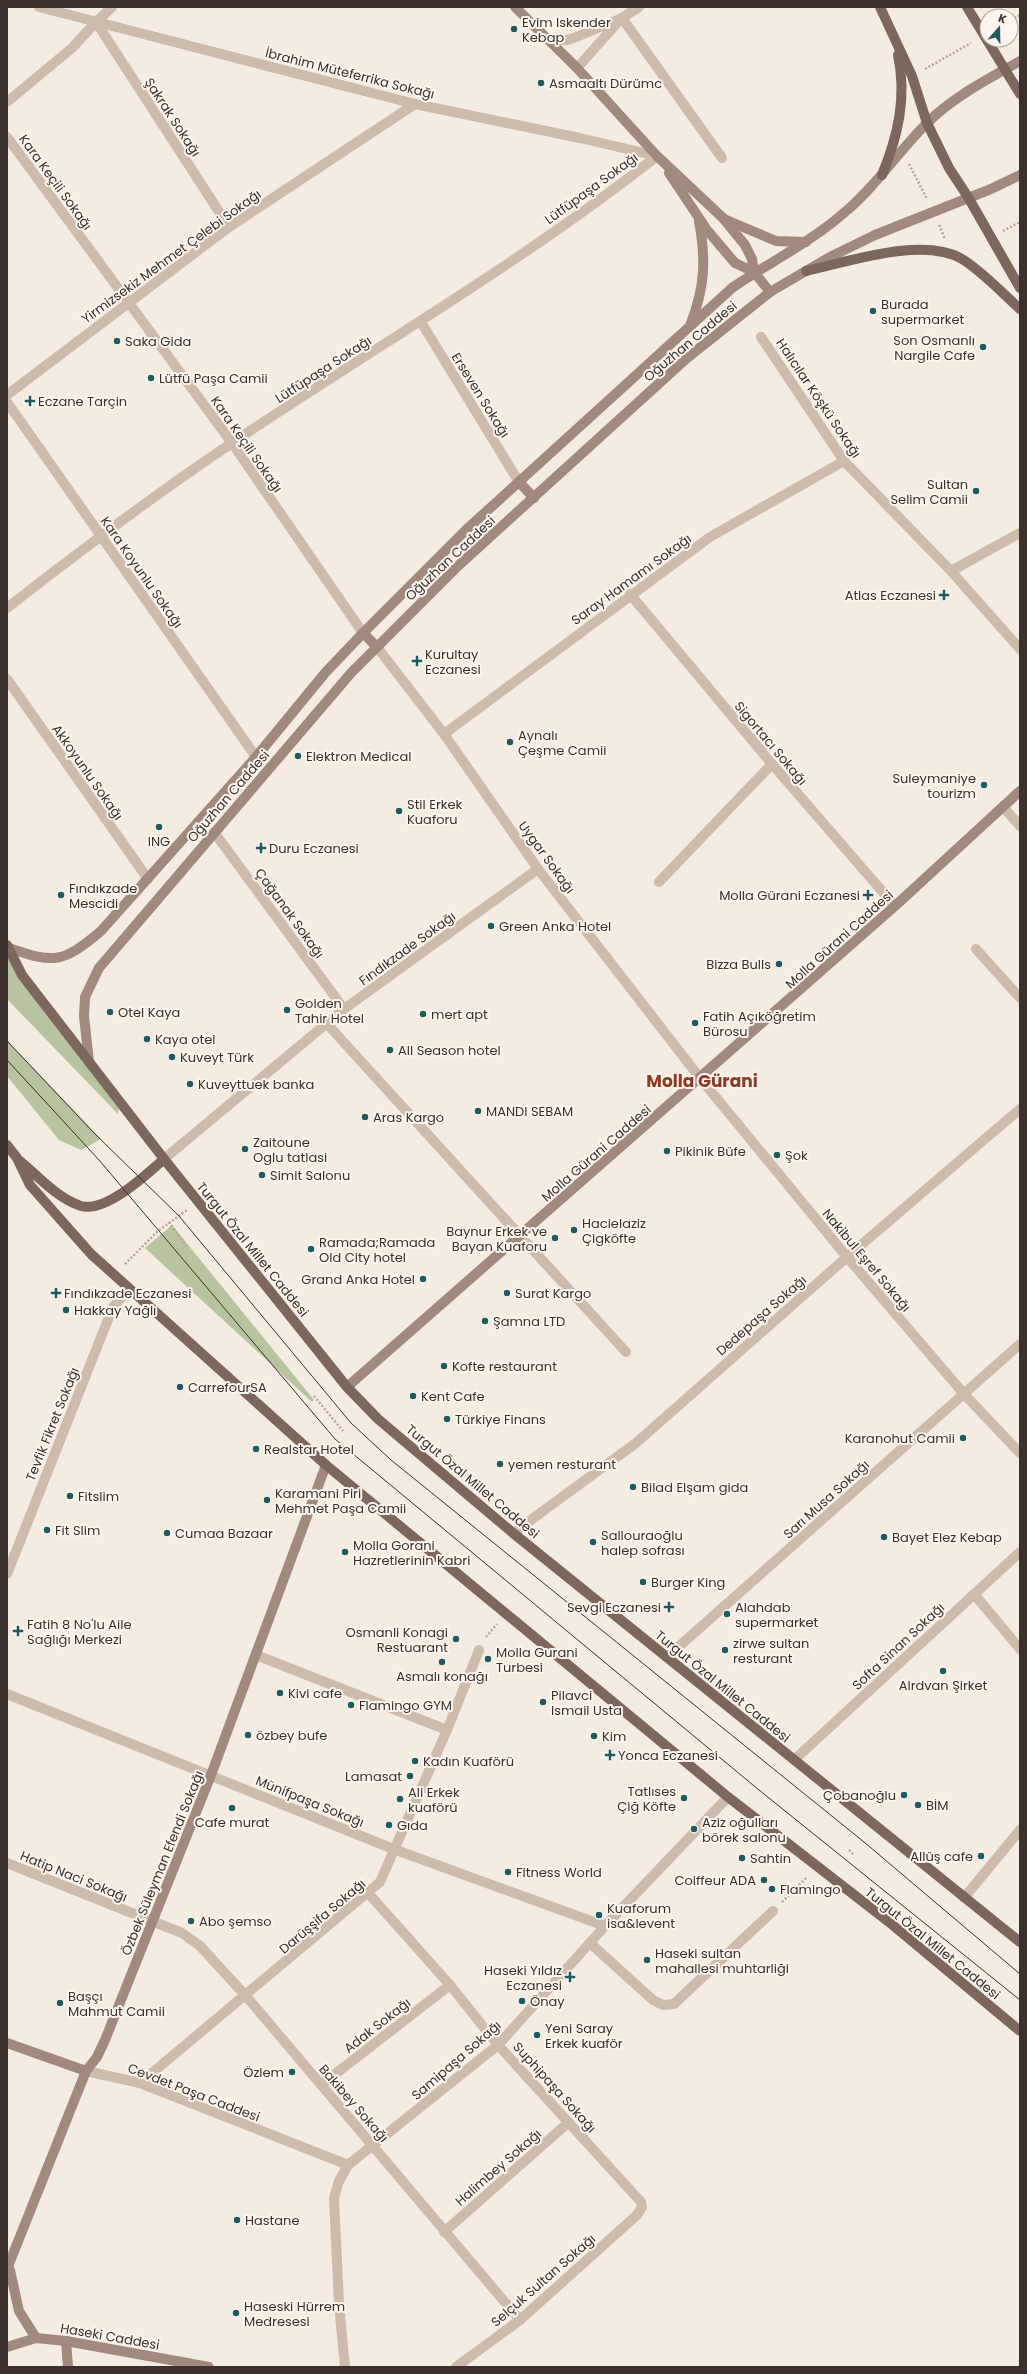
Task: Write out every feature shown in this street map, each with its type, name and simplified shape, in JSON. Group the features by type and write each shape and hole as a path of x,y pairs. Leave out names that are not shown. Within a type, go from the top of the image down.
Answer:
{"main road":[{"path":"515,7 577,68 657,156 723,218 749,252 754,272 770,292"},
{"path":"880,7 912,76 927,123 949,168 968,197 1020,288"},
{"path":"967,7 979,27"},
{"path":"882,175 893,147 901,113 903,94 902,73 893,34"},
{"path":"992,48 1020,94"},
{"name":"Oğuzhan Caddesi","path":"8,947 42,959 52,959 82,947 101,931 256,757 325,673 442,553 732,288 754,272 808,242 847,211 882,175 902,150 927,123 961,96 1020,62"},
{"path":"657,156 698,216 735,263 754,272"},
{"name":"Oğuzhan Caddesi","path":"89,1062 84,1016 85,997 99,968 268,769 377,647 458,566 687,358 770,292 874,235 991,189 1020,175"},
{"path":"690,326 700,300 704,275 704,247 698,216"},
{"path":"723,218 776,241 808,242"},
{"path":"806,271 891,251 917,250 942,252 961,258 1020,309"},
{"path":"519,482 534,498"},
{"path":"363,633 377,647"},
{"path":"256,757 268,769"},
{"name":"Molla Gürani Caddesi","path":"347,1387 520,1238 895,906 1020,791"},
{"name":"Turgut Özal Millet Caddesi","path":"8,947 22,975 164,1159 347,1387 378,1419 513,1533 964,1898 1017,1937"},
{"name":"Turgut Özal Millet Caddesi","path":"7,1145 12,1157 30,1185 52,1212 113,1275 326,1465 728,1797 889,1922 1020,2031"},
{"path":"12,1157 53,1190 82,1206 96,1205 110,1200 141,1179 164,1159"},
{"name":"Özbek Süleyman Efendi Sokağı","path":"7,2278 8,2262 86,2071 97,2057 105,2040 211,1775 326,1465"},
{"name":"Cevdet Paşa Caddesi","path":"7,2043 86,2071"},
{"path":"8,2262 19,2311 36,2338"},
{"name":"Haseki Caddesi","path":"7,2347 36,2338 66,2341 209,2367"},
{"path":"66,2341 68,2367"}],"street":[{"name":"İbrahim Müteferrika Sokağı","path":"39,7 415,104 580,138 657,156"},
{"path":"7,102 72,48 112,7"},
{"path":"549,39 566,40 574,38 622,18 639,7"},
{"path":"577,68 622,18"},
{"path":"622,18 722,158"},
{"name":"Şakrak Sokağı","path":"96,22 229,226"},
{"name":"Yirmizsekiz Mehmet Çelebi Sokağı","path":"7,395 229,226 415,104"},
{"name":"Kara Keçili Sokağı","path":"7,137 127,303 232,443 363,633"},
{"name":"Lütfüpaşa Sokağı","path":"7,608 101,535 232,443 421,322 618,187 657,156"},
{"name":"Erseven Sokağı","path":"421,322 519,482"},
{"name":"Halıcılar Köşkü Sokağı","path":"761,337 844,461 951,571 1020,649"},
{"name":"Kara Koyunlu Sokağı","path":"7,402 256,757"},
{"name":"Saray Hamamı Sokağı","path":"444,734 630,594 710,537 844,461"},
{"path":"951,571 1020,532"},
{"name":"Sigortacı Sokağı","path":"630,594 772,764 895,906"},
{"name":"Uygar Sokağı","path":"377,647 444,734 538,869 700,1078"},
{"name":"Akkoyunlu Sokağı","path":"7,679 148,879"},
{"path":"658,882 772,764"},
{"path":"1003,807 1020,826"},
{"name":"Çağanak Sokağı","path":"214,832 344,1010"},
{"name":"Fındıkzade Sokağı","path":"164,1159 328,1025 344,1010 538,869"},
{"path":"976,949 1020,998"},
{"path":"328,1025 520,1238 626,1352"},
{"name":"Nakibul Eşref Sokağı","path":"700,1078 847,1257 964,1394 1020,1453"},
{"name":"Dedepaşa Sokağı","path":"513,1533 636,1443 847,1257 1020,1109"},
{"name":"Tevfik Fikret Sokağı","path":"7,1574 113,1307 129,1289"},
{"name":"Sarı Musa Sokağı","path":"667,1657 1020,1344"},
{"name":"Softa Sinan Sokağı","path":"794,1760 1020,1552"},
{"path":"974,1594 1020,1649"},
{"name":"Darüşşifa Sokağı","path":"140,2083 369,1894 380,1882 396,1850 479,1650"},
{"path":"256,1655 447,1730"},
{"name":"Münifpaşa Sokağı","path":"7,1694 396,1850 605,1926"},
{"name":"Samipaşa Sokağı","path":"346,2367 339,2304 334,2198 339,2181 348,2165 498,2045 605,1926 728,1797"},
{"path":"964,1898 1020,1830"},
{"name":"Hatip Naci Sokağı","path":"7,1863 153,1922"},
{"name":"Suphipaşa Sokağı","path":"369,1894 450,1985 498,2045 570,2122 641,2202 642,2207"},
{"path":"590,1943 653,2000 664,2005 674,2004 774,1911"},
{"name":"Bakibey Sokağı","path":"153,1922 182,1933 200,1946 246,1996 444,2232 520,2320"},
{"name":"Adak Sokağı","path":"321,2085 450,1985"},
{"name":"Cevdet Paşa Caddesi","path":"86,2071 140,2083 348,2165"},
{"name":"Halimbey Sokağı","path":"444,2232 570,2122"},
{"name":"Selçuk Sultan Sokağı","path":"456,2367 520,2320 637,2215 642,2207"}],"path":[{"path":"912,76 979,42"},
{"path":"902,150 919,186 934,211 946,241 942,252"},
{"path":"113,1275 169,1222 200,1203"},
{"path":"169,1222 186,1246"},
{"path":"314,1396 343,1431"},
{"path":"849,1850 853,1854"},
{"path":"774,1911 798,1884"}],"green space":[{"path":"7,955 120,1099 118,1114 7,999"},
{"path":"7,1040 101,1139 81,1150 59,1140 7,1076"},
{"path":"172,1225 314,1400 312,1402 145,1248"}],"tram line":[{"path":"7,1041 95,1134 179,1216 351,1423 391,1460 864,1842 1020,1974"},
{"path":"7,1060 99,1160 335,1439 759,1790 1020,2000"}],"place":[{"name":"Evim Iskender Kebap","path":"514,29"},
{"name":"Asmaaltı Dürümc","path":"541,83"},
{"name":"Burada supermarket","path":"873,311"},
{"name":"Saka Gida","path":"117,341"},
{"name":"Son Osmanlı Nargile Cafe","path":"983,347"},
{"name":"Lütfü Paşa Camii","path":"151,378"},
{"name":"Eczane Tarçin","path":"30,401"},
{"name":"Sultan Selim Camii","path":"976,491"},
{"name":"Atlas Eczanesi","path":"944,595"},
{"name":"Kurultay Eczanesi","path":"417,661"},
{"name":"Aynalı Çeşme Camii","path":"510,742"},
{"name":"Elektron Medical","path":"298,756"},
{"name":"Suleymaniye tourizm","path":"984,785"},
{"name":"Stil Erkek Kuaforu","path":"399,811"},
{"name":"ING","path":"159,827"},
{"name":"Duru Eczanesi","path":"261,848"},
{"name":"Fındıkzade Mescidi","path":"61,895"},
{"name":"Molla Gürani Eczanesi","path":"868,895"},
{"name":"Green Anka Hotel","path":"491,926"},
{"name":"Bizza Bulls","path":"779,964"},
{"name":"Golden Tahir Hotel","path":"287,1010"},
{"name":"Otel Kaya","path":"110,1012"},
{"name":"mert apt","path":"423,1014"},
{"name":"Fatih Açıköğretim Bürosu","path":"695,1023"},
{"name":"Kaya otel","path":"147,1039"},
{"name":"All Season hotel","path":"390,1050"},
{"name":"Kuveyt Türk","path":"172,1057"},
{"name":"Kuveyttuek banka","path":"190,1084"},
{"name":"MANDI SEBAM","path":"478,1111"},
{"name":"Aras Kargo","path":"365,1117"},
{"name":"Zaitoune Oglu tatlasi","path":"245,1149"},
{"name":"Pikinik Büfe","path":"667,1151"},
{"name":"Şok","path":"777,1155"},
{"name":"Simit Salonu","path":"262,1175"},
{"name":"Hacielaziz Çigköfte","path":"574,1230"},
{"name":"Baynur Erkek ve Bayan Kuaforu","path":"555,1238"},
{"name":"Ramada;Ramada Old City hotel","path":"311,1249"},
{"name":"Grand Anka Hotel","path":"423,1279"},
{"name":"Fındıkzade Eczanesi","path":"56,1293"},
{"name":"Surat Kargo","path":"507,1293"},
{"name":"Hakkay Yağlı","path":"66,1310"},
{"name":"Şamna LTD","path":"485,1321"},
{"name":"Kofte restaurant","path":"444,1366"},
{"name":"CarrefourSA","path":"180,1387"},
{"name":"Kent Cafe","path":"413,1396"},
{"name":"Türkiye Finans","path":"447,1419"},
{"name":"Karanohut Camii","path":"963,1438"},
{"name":"Realstar Hotel","path":"256,1449"},
{"name":"yemen resturant","path":"500,1464"},
{"name":"Bilad Elşam gida","path":"633,1487"},
{"name":"Fitslim","path":"70,1496"},
{"name":"Karamani Piri Mehmet Paşa Camii","path":"267,1500"},
{"name":"Fit Slim","path":"47,1530"},
{"name":"Cumaa Bazaar","path":"167,1533"},
{"name":"Bayet Elez Kebap","path":"884,1537"},
{"name":"Sallouraoğlu halep sofrası","path":"593,1542"},
{"name":"Molla Gorani Hazretlerinin Kabri","path":"345,1552"},
{"name":"Burger King","path":"643,1582"},
{"name":"Sevgi Eczanesi","path":"669,1607"},
{"name":"Alahdab supermarket","path":"727,1614"},
{"name":"Fatih 8 No'lu Aile Sağlığı Merkezi","path":"18,1631"},
{"name":"Osmanli Konagi Restuarant","path":"456,1639"},
{"name":"zirwe sultan resturant","path":"725,1650"},
{"name":"Molla Gurani Turbesi","path":"488,1659"},
{"name":"Asmalı konağı","path":"442,1662"},
{"name":"Alrdvan Şirket","path":"943,1671"},
{"name":"Kivi cafe","path":"280,1693"},
{"name":"Pilavci Ismail Usta","path":"543,1702"},
{"name":"Flamingo GYM","path":"351,1705"},
{"name":"özbey bufe","path":"248,1735"},
{"name":"Kim","path":"594,1736"},
{"name":"Yonca Eczanesi","path":"610,1755"},
{"name":"Kadın Kuaförü","path":"415,1761"},
{"name":"Lamasat","path":"410,1776"},
{"name":"Çobanoğlu","path":"904,1795"},
{"name":"Tatlıses Çiğ Köfte","path":"684,1798"},
{"name":"Ali Erkek kuaförü","path":"400,1799"},
{"name":"BİM","path":"918,1805"},
{"name":"Cafe murat","path":"232,1808"},
{"name":"Gıda","path":"389,1825"},
{"name":"Aziz oğulları börek salonu","path":"694,1829"},
{"name":"Allüş cafe","path":"981,1856"},
{"name":"Sahtin","path":"742,1858"},
{"name":"Fitness World","path":"508,1872"},
{"name":"Coiffeur ADA","path":"764,1880"},
{"name":"Flamingo","path":"772,1889"},
{"name":"Kuaforum isa&levent","path":"599,1915"},
{"name":"Abo şemso","path":"191,1921"},
{"name":"Haseki sultan mahallesi muhtarliği","path":"647,1960"},
{"name":"Haseki Yıldız Eczanesi","path":"570,1977"},
{"name":"Önay","path":"522,2001"},
{"name":"Başçı Mahmut Camii","path":"60,2003"},
{"name":"Yeni Saray Erkek kuaför","path":"537,2035"},
{"name":"Özlem","path":"292,2072"},
{"name":"Hastane","path":"237,2220"},
{"name":"Haseski Hürrem Medresesi","path":"236,2313"}],"district":[{"name":"Molla Gürani","path":"702,1081"}]}
